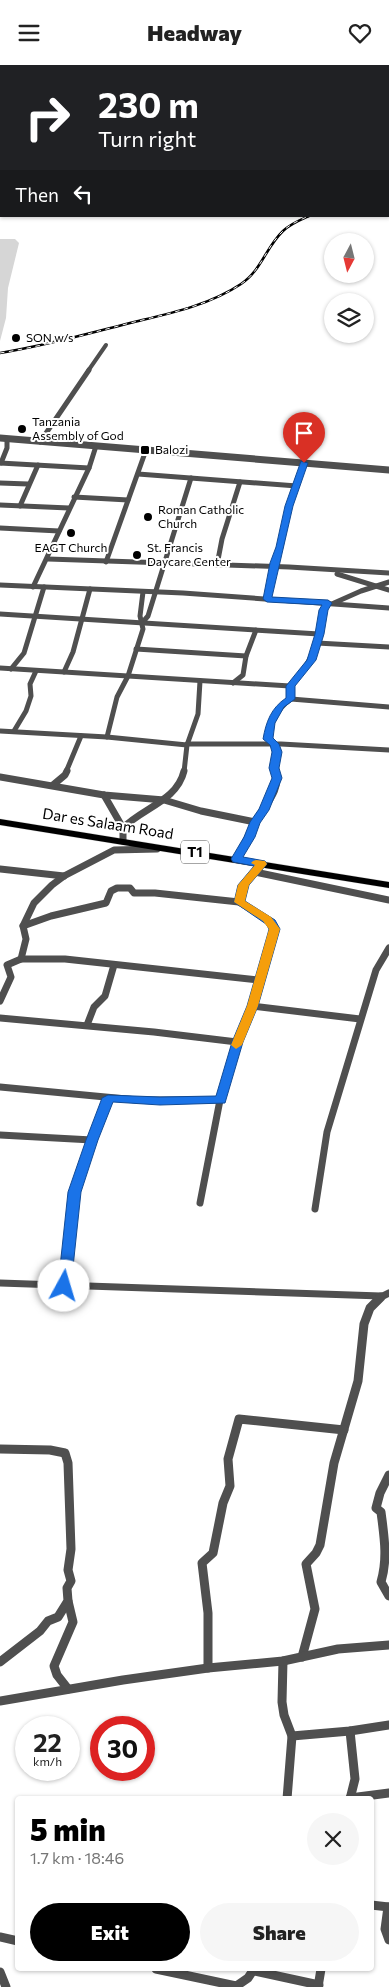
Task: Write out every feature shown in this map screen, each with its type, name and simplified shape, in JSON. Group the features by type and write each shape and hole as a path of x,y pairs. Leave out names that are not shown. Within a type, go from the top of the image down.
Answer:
{"highway":[{"name":"Dar es Salaam Road","path":"0,822 236,859 258,868 389,885"}],"street":[{"path":"40,442 106,345"},
{"path":"89,468 1,463 7,447 4,439 389,470"},
{"path":"33,587 48,559 74,497 89,468 96,446"},
{"path":"106,562 146,450"},
{"path":"267,599 274,567 281,547 289,506 304,463"},
{"path":"20,506 28,484 38,465"},
{"path":"138,474 297,486"},
{"path":"142,623 148,616 191,478"},
{"path":"217,565 222,539 240,482"},
{"path":"0,483 28,484"},
{"path":"74,497 128,500"},
{"path":"0,505 69,509"},
{"path":"0,528 59,531"},
{"path":"48,559 389,573"},
{"path":"331,571 389,590"},
{"path":"291,699 290,686 311,660 317,643 323,610 331,603 389,582"},
{"path":"0,585 267,599 389,608"},
{"path":"11,669 24,653 44,587"},
{"path":"64,672 73,652 90,589"},
{"path":"107,737 116,697 128,676 143,629 140,616 143,592"},
{"path":"0,614 319,634"},
{"path":"233,683 243,675 246,656 256,630"},
{"path":"317,643 389,647"},
{"path":"136,649 246,656"},
{"path":"0,668 290,686"},
{"path":"14,731 26,711 30,696 30,684 36,671"},
{"path":"123,828 128,821 164,800 182,780 187,745 197,724 202,698 200,681"},
{"path":"236,859 250,837 255,822 264,810 277,778 274,768 277,752 274,744 268,739 270,723 280,706 291,699 389,707"},
{"path":"0,731 107,737 187,745 274,744 389,750"},
{"path":"52,785 65,775 81,736"},
{"path":"0,777 104,795 164,800 201,811 255,822"},
{"path":"104,795 123,828 123,841"},
{"path":"22,959 26,939 23,926 34,903 64,876 114,850 169,849"},
{"path":"239,902 244,885 258,868 389,900"},
{"path":"0,869 64,876"},
{"path":"23,926 51,916 106,903 111,891 117,888 130,888 134,893 239,902 267,919 275,929 252,1006 238,1042 220,1100 200,1203"},
{"path":"315,1209 327,1132 376,970 389,948"},
{"path":"0,1001 11,977 3,965 22,959 65,959 259,981"},
{"path":"87,1025 94,1007 105,996 114,965"},
{"path":"252,1006 360,1019"},
{"path":"0,1018 87,1025 238,1042"},
{"path":"0,1087 108,1098 160,1101 220,1100"},
{"path":"64,1286 75,1192 108,1098"},
{"path":"0,1135 92,1140"},
{"path":"0,1283 385,1294"},
{"path":"302,1657 315,1609 306,1563 316,1553 320,1545 332,1472 358,1381 362,1334 366,1317 374,1301 385,1294"},
{"path":"208,1668 208,1613 202,1563 213,1553 223,1503 230,1486 228,1459 239,1419 344,1430"},
{"path":"0,1449 50,1450 66,1453 71,1549 68,1570 71,1581 67,1588 73,1622 66,1631 63,1648 54,1659 54,1664 56,1674 68,1689"},
{"path":"389,1475 380,1493 376,1508 381,1512 387,1546 386,1572 381,1582 389,1596"},
{"path":"0,1662 40,1631 48,1621 58,1617 68,1601"},
{"path":"0,1701 208,1668 283,1661 338,1649 389,1645"},
{"path":"283,1661 282,1702 284,1715 292,1736 287,1796"},
{"path":"292,1736 350,1731 389,1725"},
{"path":"350,1731 355,1779 351,1796"},
{"path":"366,1796 389,1793"},
{"path":"374,1905 388,1907 385,1929 389,1940"},
{"path":"0,1937 15,1940"},
{"path":"165,1971 235,1987 248,1978 253,1971"},
{"path":"258,1971 318,1986 321,1971"},
{"path":"0,1972 6,1987"}],"shaded area":[{"path":"0,239 15,239 19,243 8,288 6,318 0,341"}],"railway":[{"path":"0,353 158,316 201,304 215,298 248,279 259,266 277,237 292,224 307,217"}],"slow traffic":[{"path":"236,1045 252,1006 275,929 271,922 239,902 244,885 262,864 256,863"}],"place":[{"name":"SON w/s","path":"16,338"},
{"name":"Tanzania Assembly of God","path":"22,429"},
{"name":"Balozi","path":"145,450"},
{"name":"Roman Catholic Church","path":"148,517"},
{"name":"EAGT Church","path":"71,533"},
{"name":"St. Francis Daycare Center","path":"137,555"}],"route":[{"path":"64,1286 75,1192 108,1098 160,1101 220,1100 223,1096 238,1042 252,1006 274,933 275,929 271,922 239,902 244,885 262,864 236,859 250,837 255,822 264,810 277,778 274,768 277,752 274,744 268,739 270,723 280,706 291,699 290,686 311,660 317,643 323,610 328,603 267,599 274,563 281,547 286,517 304,463"}]}
